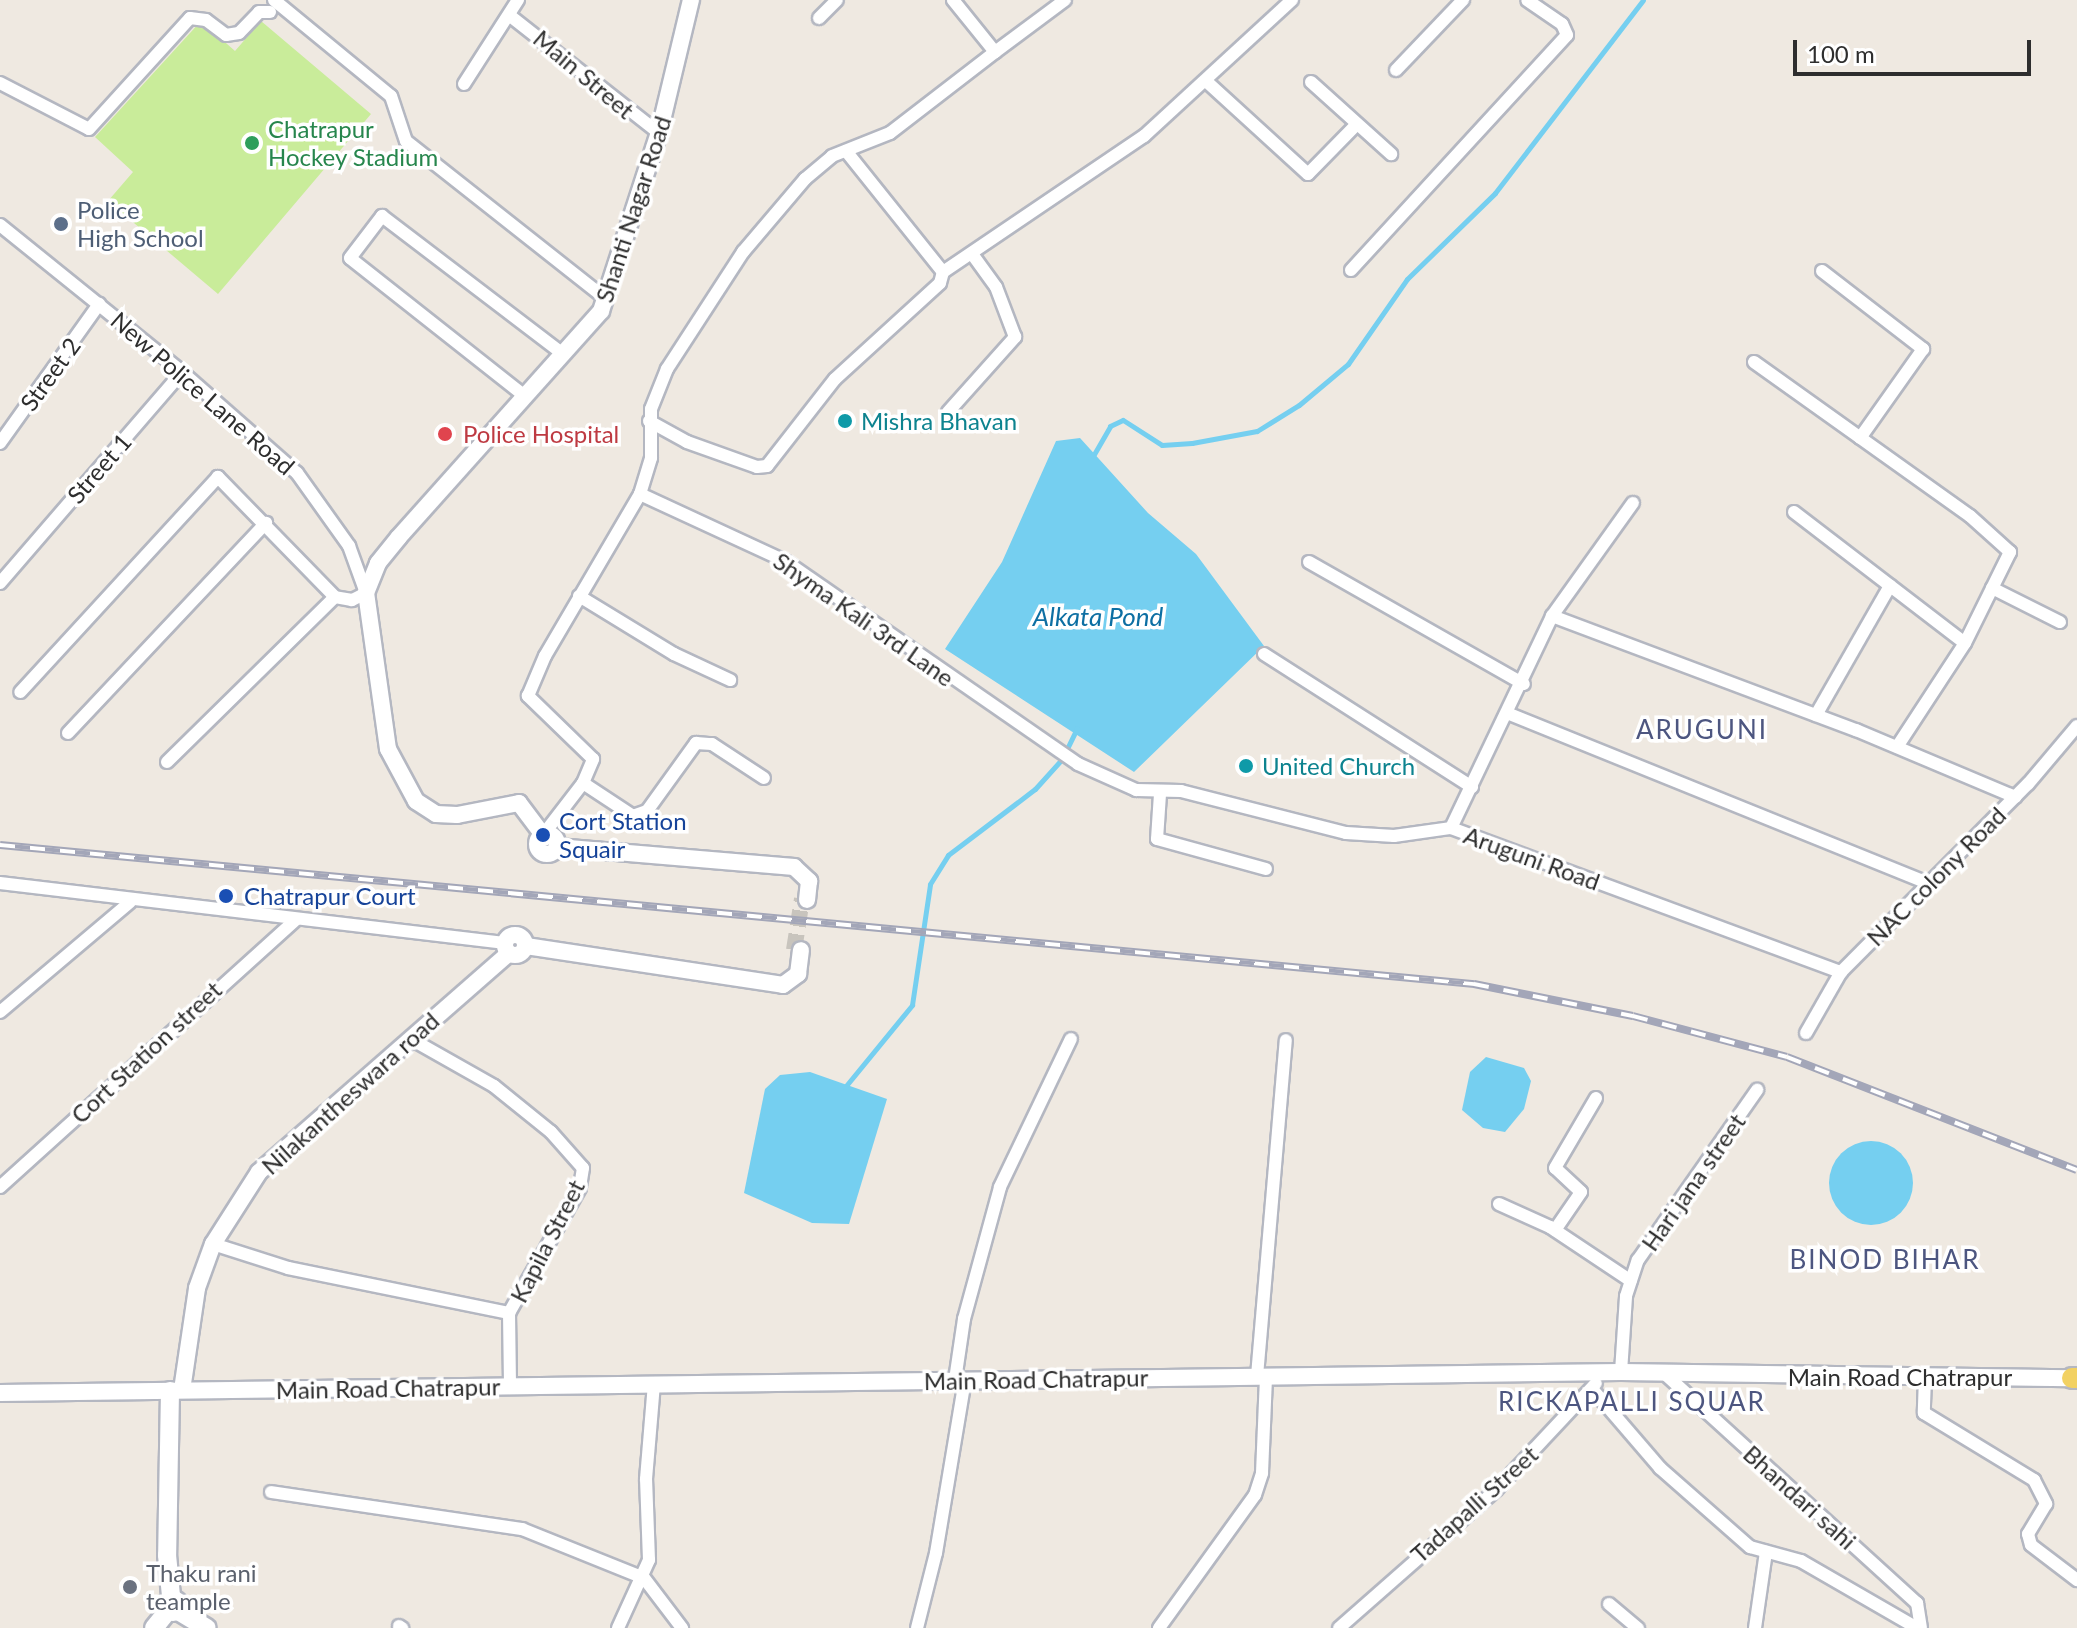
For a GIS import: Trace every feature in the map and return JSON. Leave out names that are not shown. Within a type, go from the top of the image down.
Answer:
[{"type":"main road","points":[[154,1628],[173,1607],[167,1555],[176,1390]]},
{"type":"main road","points":[[173,1607],[207,1628]]},
{"type":"street","points":[[464,84],[518,0]]},
{"type":"street","name":"Shanti Nagar Road","points":[[366,593],[378,563],[399,537],[526,397],[606,299],[659,133],[691,0]]},
{"type":"street","points":[[819,18],[837,0]]},
{"type":"street","points":[[953,0],[995,52]]},
{"type":"street","points":[[805,899],[809,881],[794,867],[538,850],[543,835],[583,783],[593,759],[587,750],[538,711],[528,696],[579,596],[640,494],[651,458],[649,421],[667,369],[743,252],[805,179],[846,151],[890,133],[1065,0]]},
{"type":"street","points":[[649,421],[732,459],[767,466],[835,379],[940,283],[943,272],[1144,136],[1292,0]]},
{"type":"street","points":[[1396,70],[1463,0]]},
{"type":"street","points":[[1351,270],[1567,35],[1562,24],[1527,0]]},
{"type":"street","points":[[0,83],[89,129],[190,18],[206,20],[226,35],[239,33],[259,12],[272,6],[391,96],[406,141],[606,299]]},
{"type":"street","name":"Main Street","points":[[509,15],[659,133]]},
{"type":"street","points":[[1206,81],[1308,174],[1357,124]]},
{"type":"street","points":[[1311,82],[1391,154]]},
{"type":"street","points":[[846,151],[943,272]]},
{"type":"street","points":[[526,397],[350,258],[382,216],[563,354]]},
{"type":"street","name":"New Police Lane Road","points":[[0,225],[182,372],[297,473],[349,546],[366,593]]},
{"type":"street","points":[[948,412],[1015,337],[996,287],[972,254]]},
{"type":"street","points":[[1822,271],[1923,349],[1860,438]]},
{"type":"street","name":"Street 2","points":[[0,443],[99,304]]},
{"type":"street","points":[[1754,362],[1970,516],[2010,552],[1965,643],[1897,747]]},
{"type":"street","name":"Street 1","points":[[0,583],[182,372]]},
{"type":"street","points":[[20,692],[218,477],[335,597],[352,600],[366,593],[388,749],[416,801],[436,814],[457,815],[519,803],[543,835]]},
{"type":"street","name":"Shyma Kali 3rd Lane","points":[[640,494],[785,561],[1078,764]]},
{"type":"street","points":[[1451,828],[1472,787],[1483,751],[1524,684],[1552,616],[1633,503]]},
{"type":"street","points":[[1794,512],[1965,643]]},
{"type":"street","points":[[68,733],[266,523]]},
{"type":"street","points":[[1309,562],[1524,684]]},
{"type":"street","points":[[1816,715],[1890,586]]},
{"type":"street","points":[[1992,588],[2060,622]]},
{"type":"street","points":[[579,596],[674,654],[730,680]]},
{"type":"street","points":[[167,762],[335,597]]},
{"type":"street","points":[[1552,616],[1816,715],[2015,797]]},
{"type":"street","points":[[1264,654],[1472,787]]},
{"type":"street","points":[[1507,713],[1928,883]]},
{"type":"street","name":"NAC colony Road","points":[[1806,1033],[1841,972],[2015,797],[2077,726]]},
{"type":"street","points":[[583,783],[633,816],[647,811],[696,743],[712,744],[764,778]]},
{"type":"street","name":"Aruguni Road","points":[[1078,764],[1136,790],[1160,794],[1181,791],[1346,833],[1394,836],[1451,828],[1841,972]]},
{"type":"street","points":[[1160,794],[1157,839],[1266,869]]},
{"type":"street","points":[[0,883],[507,948],[519,954],[525,943],[784,979],[793,970],[798,950]]},
{"type":"street","points":[[0,1012],[130,902]]},
{"type":"street","name":"Cort Station street","points":[[0,1187],[296,920]]},
{"type":"street","name":"Nilakantheswara road","points":[[176,1390],[197,1288],[213,1244],[259,1172],[411,1039],[507,948]]},
{"type":"street","name":"Kapila Street","points":[[411,1039],[494,1086],[551,1132],[583,1168],[580,1188],[509,1313],[510,1386]]},
{"type":"street","points":[[917,1628],[936,1553],[960,1380],[964,1319],[1000,1187],[1071,1039]]},
{"type":"street","points":[[1159,1628],[1255,1495],[1262,1473],[1261,1376],[1286,1040]]},
{"type":"street","name":"Hari jana street","points":[[1621,1372],[1631,1281],[1638,1260],[1757,1090]]},
{"type":"street","points":[[1555,1230],[1581,1192],[1555,1168],[1596,1098]]},
{"type":"street","points":[[1499,1204],[1555,1230],[1631,1281]]},
{"type":"street","points":[[213,1244],[288,1268],[509,1313]]},
{"type":"street","name":"Main Road Chatrapur","points":[[0,1393],[1599,1372],[2074,1378]]},
{"type":"street","name":"Tadapalli Street","points":[[1339,1628],[1496,1490],[1593,1390],[1599,1372]]},
{"type":"street","name":"Bhandari sahi","points":[[1665,1374],[1917,1603],[1919,1628]]},
{"type":"street","points":[[1925,1377],[1924,1413],[2034,1480],[2046,1504],[2028,1534],[2031,1545],[2077,1580]]},
{"type":"street","points":[[618,1628],[644,1578],[654,1384]]},
{"type":"street","points":[[1593,1390],[1660,1468],[1750,1547],[1801,1561],[1919,1628]]},
{"type":"street","points":[[271,1492],[522,1529],[644,1578],[682,1628]]},
{"type":"street","points":[[1755,1628],[1766,1552]]},
{"type":"street","points":[[1609,1604],[1638,1628]]},
{"type":"green space","name":"Chatrapur Hockey Stadium","points":[[201,21],[235,51],[261,21],[371,114],[218,294],[108,201],[133,172],[95,137]]},
{"type":"water","name":"Alkata Pond","points":[[1080,438],[1148,513],[1196,554],[1264,646],[1134,772],[945,649],[1002,562],[1056,441]]},
{"type":"water","points":[[1486,1057],[1524,1068],[1531,1081],[1524,1109],[1505,1132],[1483,1128],[1462,1110],[1470,1072]]},
{"type":"water","points":[[810,1072],[887,1099],[849,1224],[812,1223],[744,1193],[765,1089],[780,1075]]},
{"type":"water","points":[[1871,1141],[1887,1144],[1901,1153],[1910,1167],[1913,1183],[1910,1199],[1901,1213],[1887,1222],[1871,1225],[1855,1222],[1841,1213],[1832,1199],[1829,1183],[1832,1167],[1841,1153],[1855,1144]]},
{"type":"waterway","points":[[1093,456],[1110,426],[1123,420],[1162,445],[1192,443],[1257,431],[1299,405],[1348,364],[1407,279],[1495,193],[1643,0]]},
{"type":"waterway","points":[[845,1087],[912,1005],[930,884],[948,855],[1035,789],[1062,759],[1077,728]]},
{"type":"tunnel","points":[[794,950],[802,899]]},
{"type":"railway","points":[[0,845],[1474,984],[1633,1016],[1787,1057],[2077,1170]]},
{"type":"place","name":"Chatrapur Hockey Stadium","points":[[252,143]]},
{"type":"place","name":"Police High School","points":[[61,224]]},
{"type":"place","name":"Mishra Bhavan","points":[[845,421]]},
{"type":"place","name":"Police Hospital","points":[[445,434]]},
{"type":"place","name":"United Church","points":[[1246,766]]},
{"type":"place","name":"Cort Station Squair","points":[[543,835]]},
{"type":"place","name":"Chatrapur Court","points":[[226,896]]},
{"type":"place","name":"Thaku rani teample","points":[[130,1587]]},
{"type":"district","name":"ARUGUNI","points":[[1702,730]]},
{"type":"district","name":"BINOD BIHAR","points":[[1885,1260]]},
{"type":"district","name":"RICKAPALLI SQUAR","points":[[1632,1402]]}]
